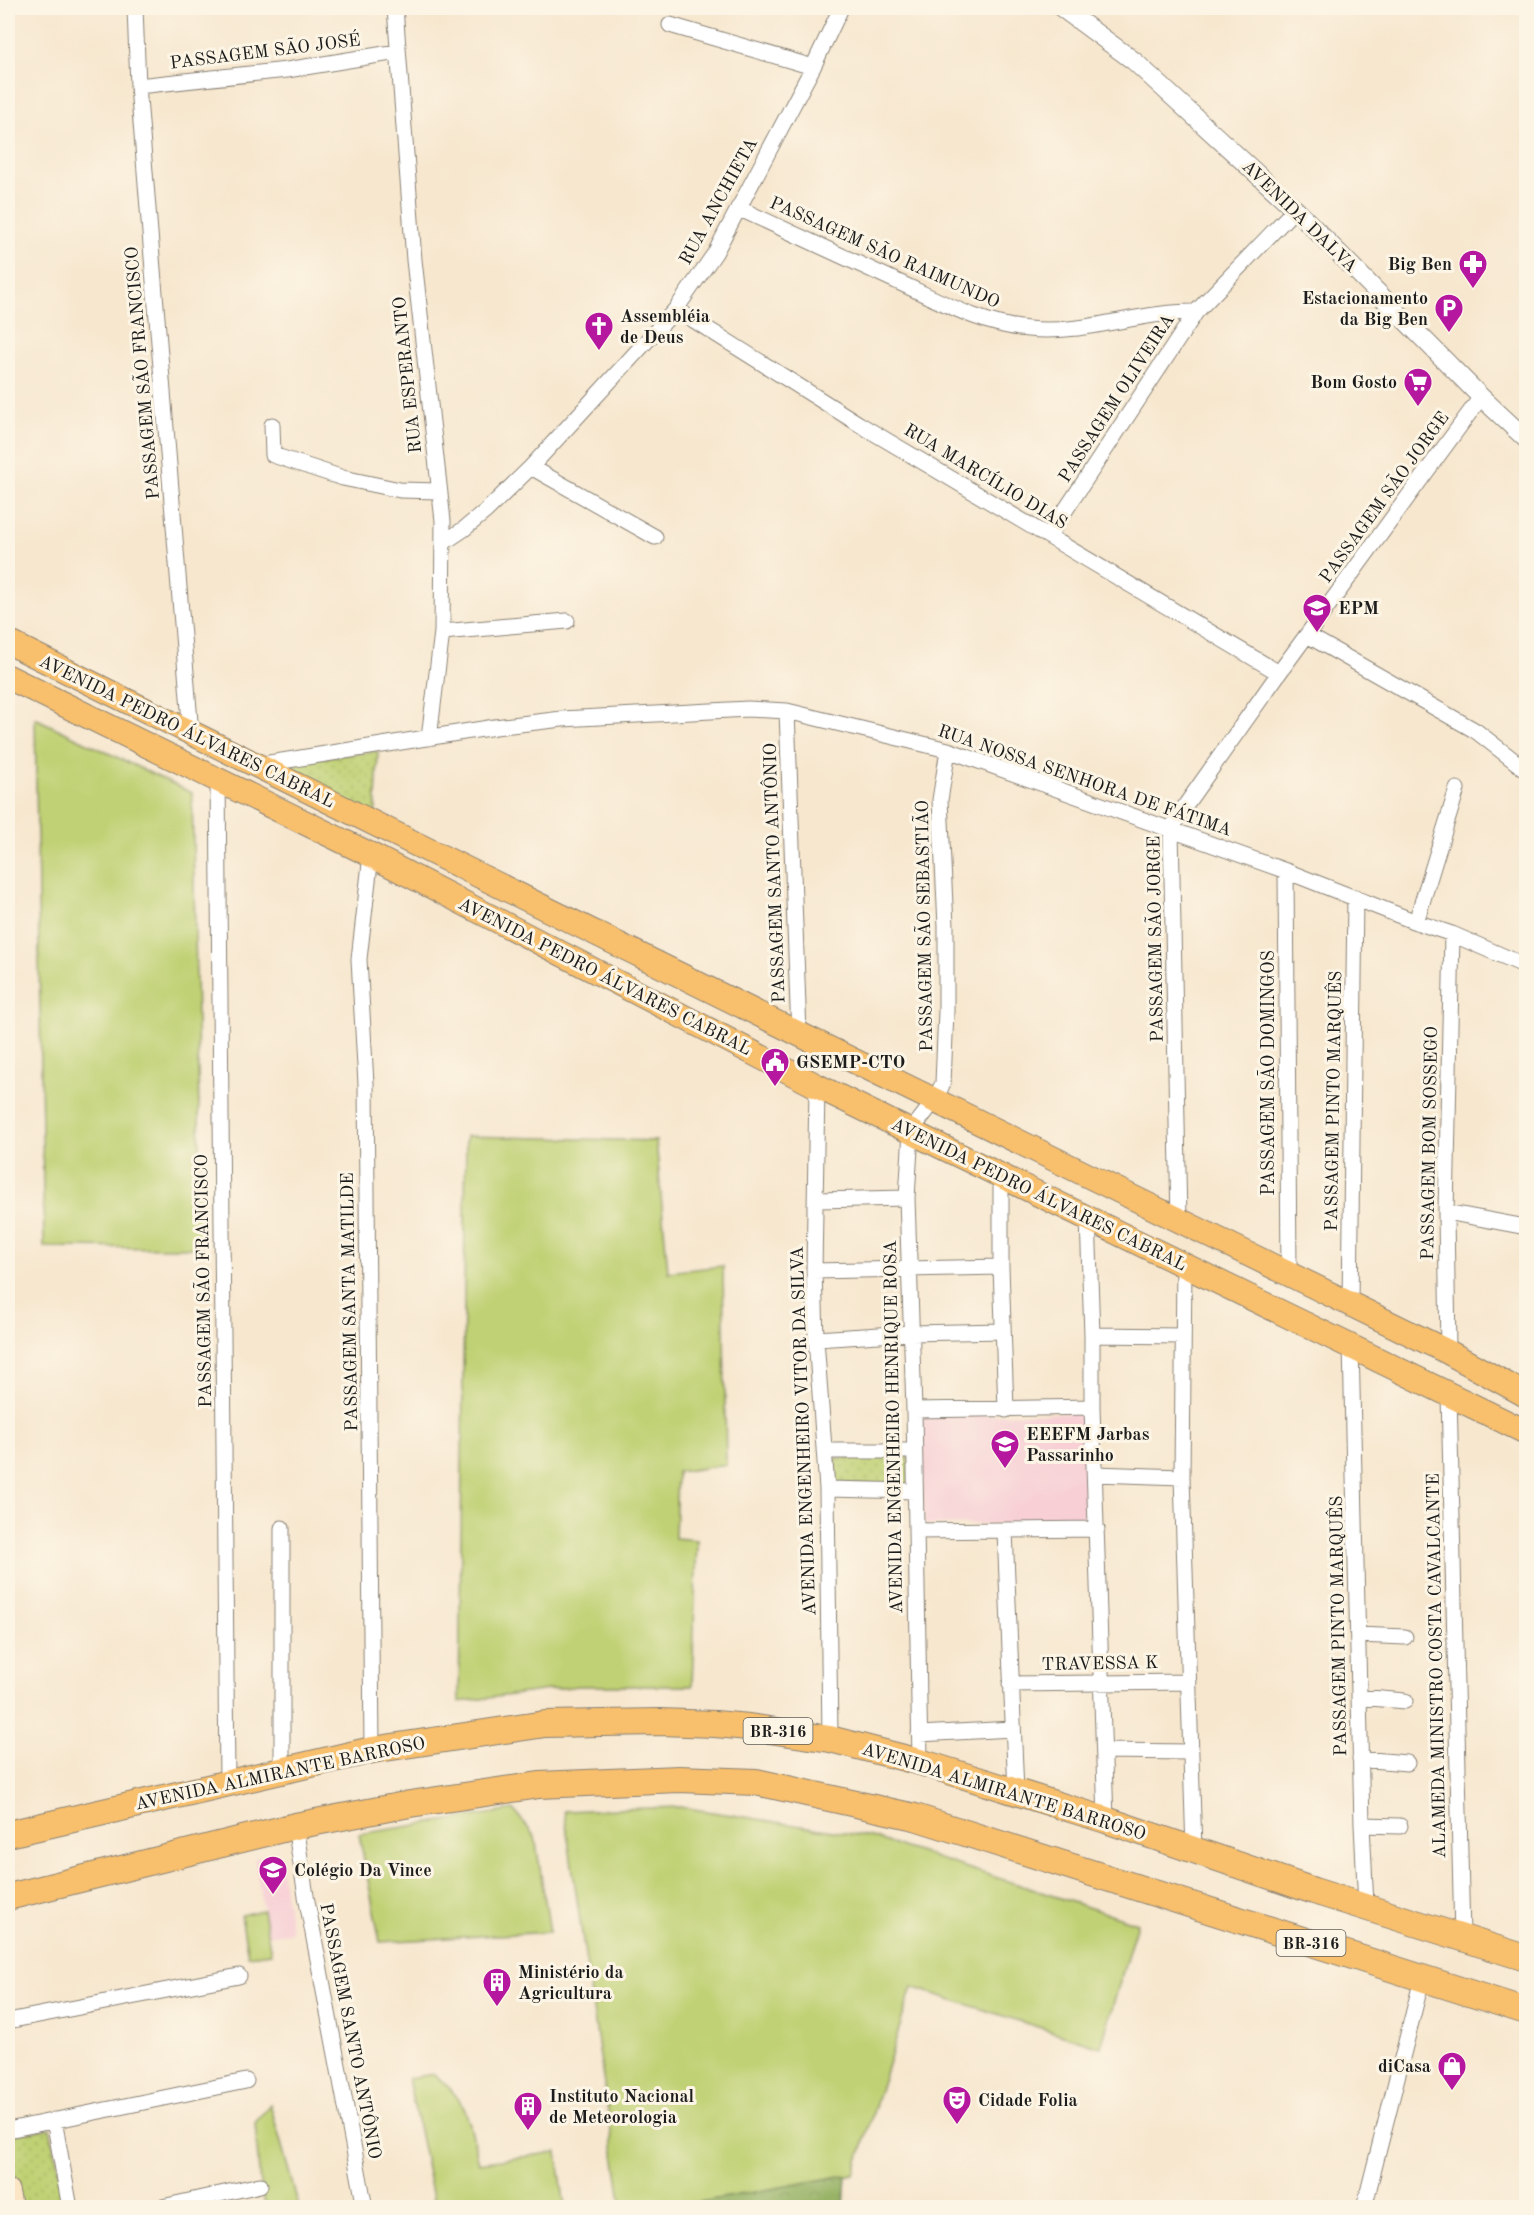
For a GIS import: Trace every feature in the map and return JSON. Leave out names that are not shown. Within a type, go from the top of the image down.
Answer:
[{"type":"highway","name":"AVENIDA ALMIRANTE BARROSO","points":[[8,1834],[372,1750],[556,1724],[660,1722],[715,1724],[830,1739],[920,1761],[1106,1820],[1314,1891],[1527,1958]]},
{"type":"highway","name":"BR-316","points":[[8,1897],[295,1826],[410,1804],[539,1785],[679,1779],[756,1782],[915,1817],[1527,2011]]},
{"type":"main road","name":"AVENIDA PEDRO ÁLVARES CABRAL","points":[[8,642],[1448,1352],[1527,1395]]},
{"type":"main road","name":"AVENIDA PEDRO ÁLVARES CABRAL","points":[[8,677],[371,855],[818,1086],[1527,1431]]},
{"type":"main road","points":[[8,2190],[12,2208]]},
{"type":"street","name":"PASSAGEM SÃO FRANCISCO","points":[[135,8],[138,86],[191,734]]},
{"type":"street","name":"RUA ESPERANTO","points":[[394,8],[414,260],[443,521],[442,632],[429,738]]},
{"type":"street","name":"RUA ANCHIETA","points":[[443,543],[479,517],[531,467],[676,309],[715,253],[813,67],[841,8]]},
{"type":"street","name":"AVENIDA DALVA","points":[[1062,8],[1134,61],[1295,208],[1481,397],[1527,439]]},
{"type":"street","points":[[669,25],[813,67]]},
{"type":"street","name":"PASSAGEM SÃO JOSÉ","points":[[138,86],[287,70],[397,52]]},
{"type":"street","name":"PASSAGEM SÃO RAIMUNDO","points":[[738,208],[957,309],[995,323],[1027,329],[1054,330],[1173,312],[1196,312]]},
{"type":"street","points":[[1196,312],[1295,208]]},
{"type":"street","name":"RUA MARCÍLIO DIAS","points":[[676,309],[859,423],[1279,673]]},
{"type":"street","name":"PASSAGEM OLIVEIRA","points":[[1049,535],[1196,312]]},
{"type":"street","name":"PASSAGEM SÃO JORGE","points":[[1179,1220],[1171,829],[1279,673],[1481,397]]},
{"type":"street","points":[[272,425],[273,455],[343,478],[400,490],[439,491]]},
{"type":"street","points":[[531,467],[655,537]]},
{"type":"street","points":[[442,632],[567,621]]},
{"type":"street","points":[[1307,635],[1476,730],[1527,770]]},
{"type":"street","name":"RUA NOSSA SENHORA DE FÁTIMA","points":[[258,765],[495,727],[562,719],[748,709],[787,711],[948,750],[1286,871],[1452,934],[1527,966]]},
{"type":"street","name":"PASSAGEM SANTO ANTÔNIO","points":[[787,711],[799,1034]]},
{"type":"street","name":"PASSAGEM SÃO SEBASTIÃO","points":[[935,1100],[943,1083],[945,1054],[946,926],[940,800],[948,750]]},
{"type":"street","name":"PASSAGEM SÃO FRANCISCO","points":[[218,778],[227,1783]]},
{"type":"street","points":[[1416,922],[1457,789]]},
{"type":"street","name":"PASSAGEM SANTA MATILDE","points":[[371,855],[359,959],[366,1084],[372,1750]]},
{"type":"street","name":"PASSAGEM SÃO DOMINGOS","points":[[1286,871],[1289,1274]]},
{"type":"street","name":"PASSAGEM PINTO MARQUÊS","points":[[1350,1305],[1355,897]]},
{"type":"street","name":"PASSAGEM BOM SOSSEGO","points":[[1448,1352],[1446,1212],[1452,934]]},
{"type":"street","name":"AVENIDA ENGENHEIRO VITOR DA SILVA","points":[[818,1086],[814,1270],[816,1339],[827,1489],[830,1739]]},
{"type":"street","points":[[911,1131],[935,1100]]},
{"type":"street","name":"AVENIDA ENGENHEIRO HENRIQUE ROSA","points":[[911,1131],[907,1198],[908,1269],[914,1410],[920,1761]]},
{"type":"street","points":[[1001,1174],[1001,1267],[1006,1410]]},
{"type":"street","points":[[817,1200],[907,1198]]},
{"type":"street","points":[[1446,1212],[1527,1227]]},
{"type":"street","points":[[1089,1218],[1092,1407],[1106,1820]]},
{"type":"street","points":[[1184,1264],[1182,1477],[1194,1850]]},
{"type":"street","points":[[814,1270],[1001,1267]]},
{"type":"street","points":[[816,1339],[911,1333],[1003,1331]]},
{"type":"street","points":[[1092,1335],[1183,1336]]},
{"type":"street","name":"PASSAGEM PINTO MARQUÊS","points":[[1351,1346],[1360,1758],[1366,1906]]},
{"type":"street","name":"ALAMEDA MINISTRO COSTA CAVALCANTE","points":[[1449,1394],[1462,1937]]},
{"type":"street","points":[[914,1410],[1092,1407]]},
{"type":"street","points":[[824,1451],[914,1451]]},
{"type":"street","points":[[1095,1474],[1182,1477]]},
{"type":"street","points":[[827,1489],[915,1491]]},
{"type":"street","points":[[282,1528],[282,1771]]},
{"type":"street","points":[[916,1531],[1097,1529]]},
{"type":"street","points":[[1005,1531],[1010,1684],[1017,1792]]},
{"type":"street","points":[[1358,1635],[1406,1637]]},
{"type":"street","name":"TRAVESSA K","points":[[1010,1684],[1189,1682]]},
{"type":"street","points":[[1359,1696],[1405,1701]]},
{"type":"street","points":[[919,1734],[1013,1729]]},
{"type":"street","points":[[1104,1751],[1190,1752]]},
{"type":"street","points":[[1360,1758],[1407,1763]]},
{"type":"street","points":[[1362,1825],[1400,1826]]},
{"type":"street","name":"PASSAGEM SANTO ANTÔNIO","points":[[295,1826],[365,2208]]},
{"type":"street","points":[[8,2020],[239,1976]]},
{"type":"street","points":[[1364,2208],[1422,1979]]},
{"type":"street","points":[[8,2130],[246,2081]]},
{"type":"street","points":[[54,2120],[70,2208]]},
{"type":"street","points":[[158,2208],[260,2185]]},
{"type":"shaded area","name":"EEEFM Jarbas Passarinho","points":[[1086,1413],[1090,1523],[924,1525],[920,1416]]},
{"type":"shaded area","name":"Colégio Da Vince","points":[[278,1852],[292,1932],[268,1936],[254,1858]]},
{"type":"green space","points":[[35,718],[192,793],[202,1248],[44,1247]]},
{"type":"green space","points":[[378,751],[375,825],[257,765]]},
{"type":"green space","points":[[466,1136],[656,1141],[668,1272],[723,1266],[726,1465],[677,1472],[675,1538],[697,1540],[692,1686],[578,1686],[459,1702]]},
{"type":"green space","points":[[908,1457],[910,1485],[837,1484],[835,1458]]},
{"type":"green space","points":[[680,1807],[871,1837],[1137,1923],[1101,2047],[912,1987],[854,2174],[673,2207],[622,2207],[564,1811]]},
{"type":"green space","points":[[514,1810],[535,1837],[550,1932],[380,1942],[359,1834]]},
{"type":"green space","points":[[263,1910],[271,1953],[248,1956],[241,1915]]},
{"type":"green space","points":[[434,2074],[462,2104],[470,2123],[479,2163],[557,2152],[565,2207],[435,2207],[408,2078]]},
{"type":"green space","points":[[270,2104],[299,2207],[266,2207],[260,2185],[255,2123]]},
{"type":"green space","points":[[50,2128],[67,2207],[21,2207],[8,2151],[8,2136]]},
{"type":"green space","points":[[846,2175],[844,2207],[673,2207]]},
{"type":"place","name":"Big Ben","points":[[1473,290]]},
{"type":"place","name":"Estacionamento da Big Ben","points":[[1449,334]]},
{"type":"place","name":"Assembléia de Deus","points":[[599,352]]},
{"type":"place","name":"Bom Gosto","points":[[1418,408]]},
{"type":"place","name":"EPM","points":[[1317,634]]},
{"type":"place","name":"GSEMP-CTO","points":[[775,1088]]},
{"type":"place","name":"EEEFM Jarbas Passarinho","points":[[1005,1470]]},
{"type":"place","name":"Colégio Da Vince","points":[[273,1896]]},
{"type":"place","name":"Ministério da Agricultura","points":[[497,2008]]},
{"type":"place","name":"diCasa","points":[[1452,2092]]},
{"type":"place","name":"Cidade Folia","points":[[957,2126]]},
{"type":"place","name":"Instituto Nacional de Meteorologia","points":[[528,2132]]}]
